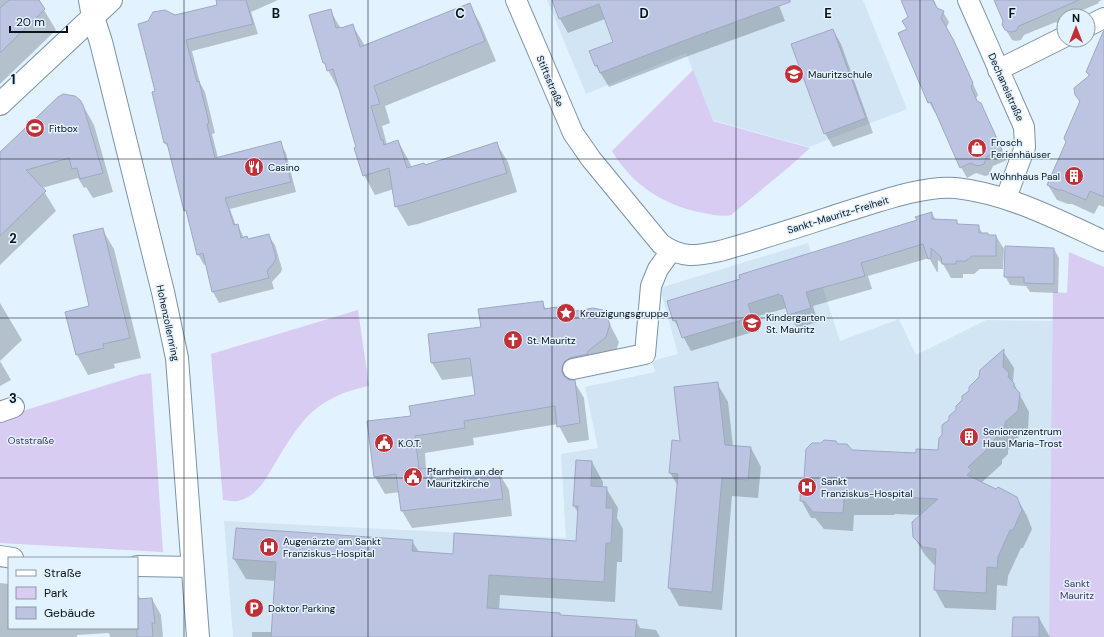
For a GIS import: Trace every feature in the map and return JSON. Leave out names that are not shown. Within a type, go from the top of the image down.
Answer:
[{"type":"main road","points":[[0,104],[92,8],[111,0]]},
{"type":"main road","name":"Hohenzollernring","points":[[92,8],[163,292],[177,358],[198,637]]},
{"type":"street","name":"Stiftsstraße","points":[[516,0],[573,133],[591,159],[661,244],[672,252]]},
{"type":"street","name":"Dechaneistraße","points":[[968,0],[1024,127],[1025,147],[1006,198]]},
{"type":"street","points":[[998,70],[1056,41]]},
{"type":"street","name":"Sankt-Mauritz-Freiheit","points":[[672,252],[698,256],[720,252],[870,204],[936,188],[955,188],[1006,198],[1035,209],[1104,241]]},
{"type":"street","points":[[573,369],[645,354],[651,286],[658,269],[672,252]]},
{"type":"street","points":[[138,566],[193,567]]},
{"type":"shaded area","name":"Mauritzschule","points":[[547,0],[863,0],[907,109],[809,147],[712,120],[686,53],[586,94]]},
{"type":"shaded area","name":"Sankt Franziskus-Hospital","points":[[808,243],[840,341],[899,319],[916,355],[986,320],[1054,321],[1049,637],[233,637],[224,521],[566,538],[561,454],[598,448],[585,387],[655,372],[652,361],[678,354],[661,292],[663,287]]},
{"type":"green space","points":[[693,70],[713,121],[810,148],[731,215],[718,216],[693,211],[661,198],[633,178],[621,165],[612,151]]},
{"type":"green space","name":"Sankt Mauritz","points":[[1069,252],[1104,267],[1104,637],[1049,637],[1053,292],[1067,293]]},
{"type":"green space","points":[[358,310],[369,386],[341,394],[315,409],[294,433],[262,485],[252,495],[238,501],[223,500],[211,354]]},
{"type":"green space","name":"Oststraße","points":[[151,373],[163,552],[0,543],[0,418],[139,375]]},
{"type":"building","points":[[9,0],[39,0],[45,9],[0,53],[0,8]]},
{"type":"building","points":[[216,0],[246,0],[253,24],[186,40],[197,82],[199,81],[209,123],[207,124],[215,158],[281,141],[291,182],[225,198],[234,225],[238,224],[241,238],[247,236],[248,239],[269,234],[276,257],[275,261],[267,271],[269,278],[212,292],[203,253],[197,255],[167,143],[164,143],[152,92],[155,91],[138,24],[148,21],[153,12],[165,10],[175,15],[217,5]]},
{"type":"building","points":[[552,0],[790,0],[790,2],[600,73],[597,65],[595,66],[589,51],[613,42],[599,4],[559,19]]},
{"type":"building","points":[[901,0],[933,0],[937,8],[944,11],[941,18],[953,39],[973,83],[971,87],[977,101],[981,103],[1002,150],[987,156],[984,164],[978,166],[970,163],[960,168],[931,102],[928,103],[898,33],[907,29],[902,21],[908,17]]},
{"type":"building","points":[[994,0],[1079,0],[1061,8],[1056,8],[1056,10],[1019,26],[1016,31],[1010,32],[1005,30],[1002,25],[1003,21]]},
{"type":"building","points":[[470,3],[485,41],[374,86],[380,104],[371,106],[381,140],[383,140],[384,145],[398,140],[407,168],[424,163],[425,165],[497,142],[507,173],[395,207],[389,168],[363,176],[333,69],[327,71],[325,63],[323,63],[309,15],[331,9],[336,28],[353,24],[360,47]]},
{"type":"building","points":[[833,29],[866,118],[824,134],[791,44]]},
{"type":"building","points":[[1104,31],[1104,197],[1090,191],[1086,200],[1047,185],[1066,142],[1064,138],[1080,101],[1075,95],[1074,88],[1090,75],[1086,72]]},
{"type":"building","points":[[63,94],[75,96],[83,105],[103,173],[80,179],[77,168],[72,169],[69,158],[26,170],[46,191],[0,236],[0,152]]},
{"type":"building","points":[[932,212],[932,219],[957,220],[957,224],[979,225],[979,233],[996,235],[996,256],[972,256],[966,261],[956,261],[956,264],[942,264],[941,257],[931,248],[931,258],[928,259],[923,244],[861,263],[865,276],[806,292],[811,308],[788,315],[782,295],[780,296],[779,294],[748,304],[752,317],[682,338],[676,320],[673,321],[667,301],[740,279],[739,275],[917,220],[915,217]]},
{"type":"building","points":[[103,228],[130,338],[103,344],[104,348],[76,355],[65,312],[89,306],[73,235]]},
{"type":"building","points":[[1005,246],[1054,248],[1054,284],[1024,283],[1024,277],[1004,277]]},
{"type":"building","points":[[543,301],[544,309],[557,307],[558,314],[593,308],[603,310],[610,324],[606,337],[587,352],[588,354],[570,358],[565,361],[562,366],[564,376],[569,380],[575,380],[580,423],[557,427],[555,406],[464,421],[465,428],[415,436],[419,469],[430,468],[432,480],[499,472],[503,499],[401,511],[396,474],[374,477],[367,421],[411,416],[409,406],[475,395],[470,358],[431,363],[428,334],[481,327],[478,309]]},
{"type":"building","name":"Seniorenzentrum Haus Maria-Trost","points":[[1004,349],[1003,367],[1009,373],[1008,377],[1014,383],[1014,387],[1020,393],[1018,411],[1005,422],[1005,426],[992,442],[992,445],[968,467],[972,470],[967,475],[996,489],[998,487],[1017,497],[1022,510],[1013,530],[1010,530],[998,557],[997,568],[987,567],[986,593],[934,590],[936,549],[923,547],[913,537],[912,522],[938,499],[885,496],[844,497],[843,513],[813,512],[804,501],[800,501],[801,481],[804,478],[806,449],[812,443],[821,443],[824,440],[836,441],[838,444],[847,444],[852,450],[916,453],[916,449],[938,450],[939,438],[942,435],[942,425],[949,420],[949,416],[956,410],[956,406],[962,400],[962,396],[969,391],[969,387],[979,377],[980,370]]},
{"type":"building","points":[[718,382],[725,445],[751,447],[748,480],[722,478],[712,592],[668,588],[678,474],[669,473],[672,440],[680,441],[674,387]]},
{"type":"building","points":[[576,460],[592,461],[591,486],[607,487],[606,508],[613,508],[611,543],[606,543],[604,582],[489,575],[487,608],[637,620],[635,637],[271,637],[276,562],[233,559],[236,528],[413,540],[412,551],[453,554],[454,533],[576,541],[578,506],[573,506]]},
{"type":"building","points":[[152,598],[155,623],[152,623],[153,637],[137,637],[138,599]]},
{"type":"building","points":[[1013,617],[1039,617],[1039,637],[1012,637]]},
{"type":"place","name":"Mauritzschule","points":[[794,74]]},
{"type":"place","name":"Fitbox","points":[[35,128]]},
{"type":"place","name":"Frosch Ferienhäuser","points":[[977,148]]},
{"type":"place","name":"Casino","points":[[254,167]]},
{"type":"place","name":"Wohnhaus Paal","points":[[1074,176]]},
{"type":"place","name":"Kreuzigungsgruppe","points":[[566,313]]},
{"type":"place","name":"Kindergarten St. Mauritz","points":[[752,323]]},
{"type":"place","name":"St. Mauritz","points":[[513,340]]},
{"type":"place","name":"Seniorenzentrum Haus Maria-Trost","points":[[969,437]]},
{"type":"place","name":"K.O.T.","points":[[384,443]]},
{"type":"place","name":"Pfarrheim an der Mauritzkirche","points":[[413,477]]},
{"type":"place","name":"Sankt Franziskus-Hospital","points":[[807,487]]},
{"type":"place","name":"Augenärzte am Sankt Franziskus-Hospital","points":[[269,547]]},
{"type":"place","name":"Doktor Parking","points":[[254,608]]}]
